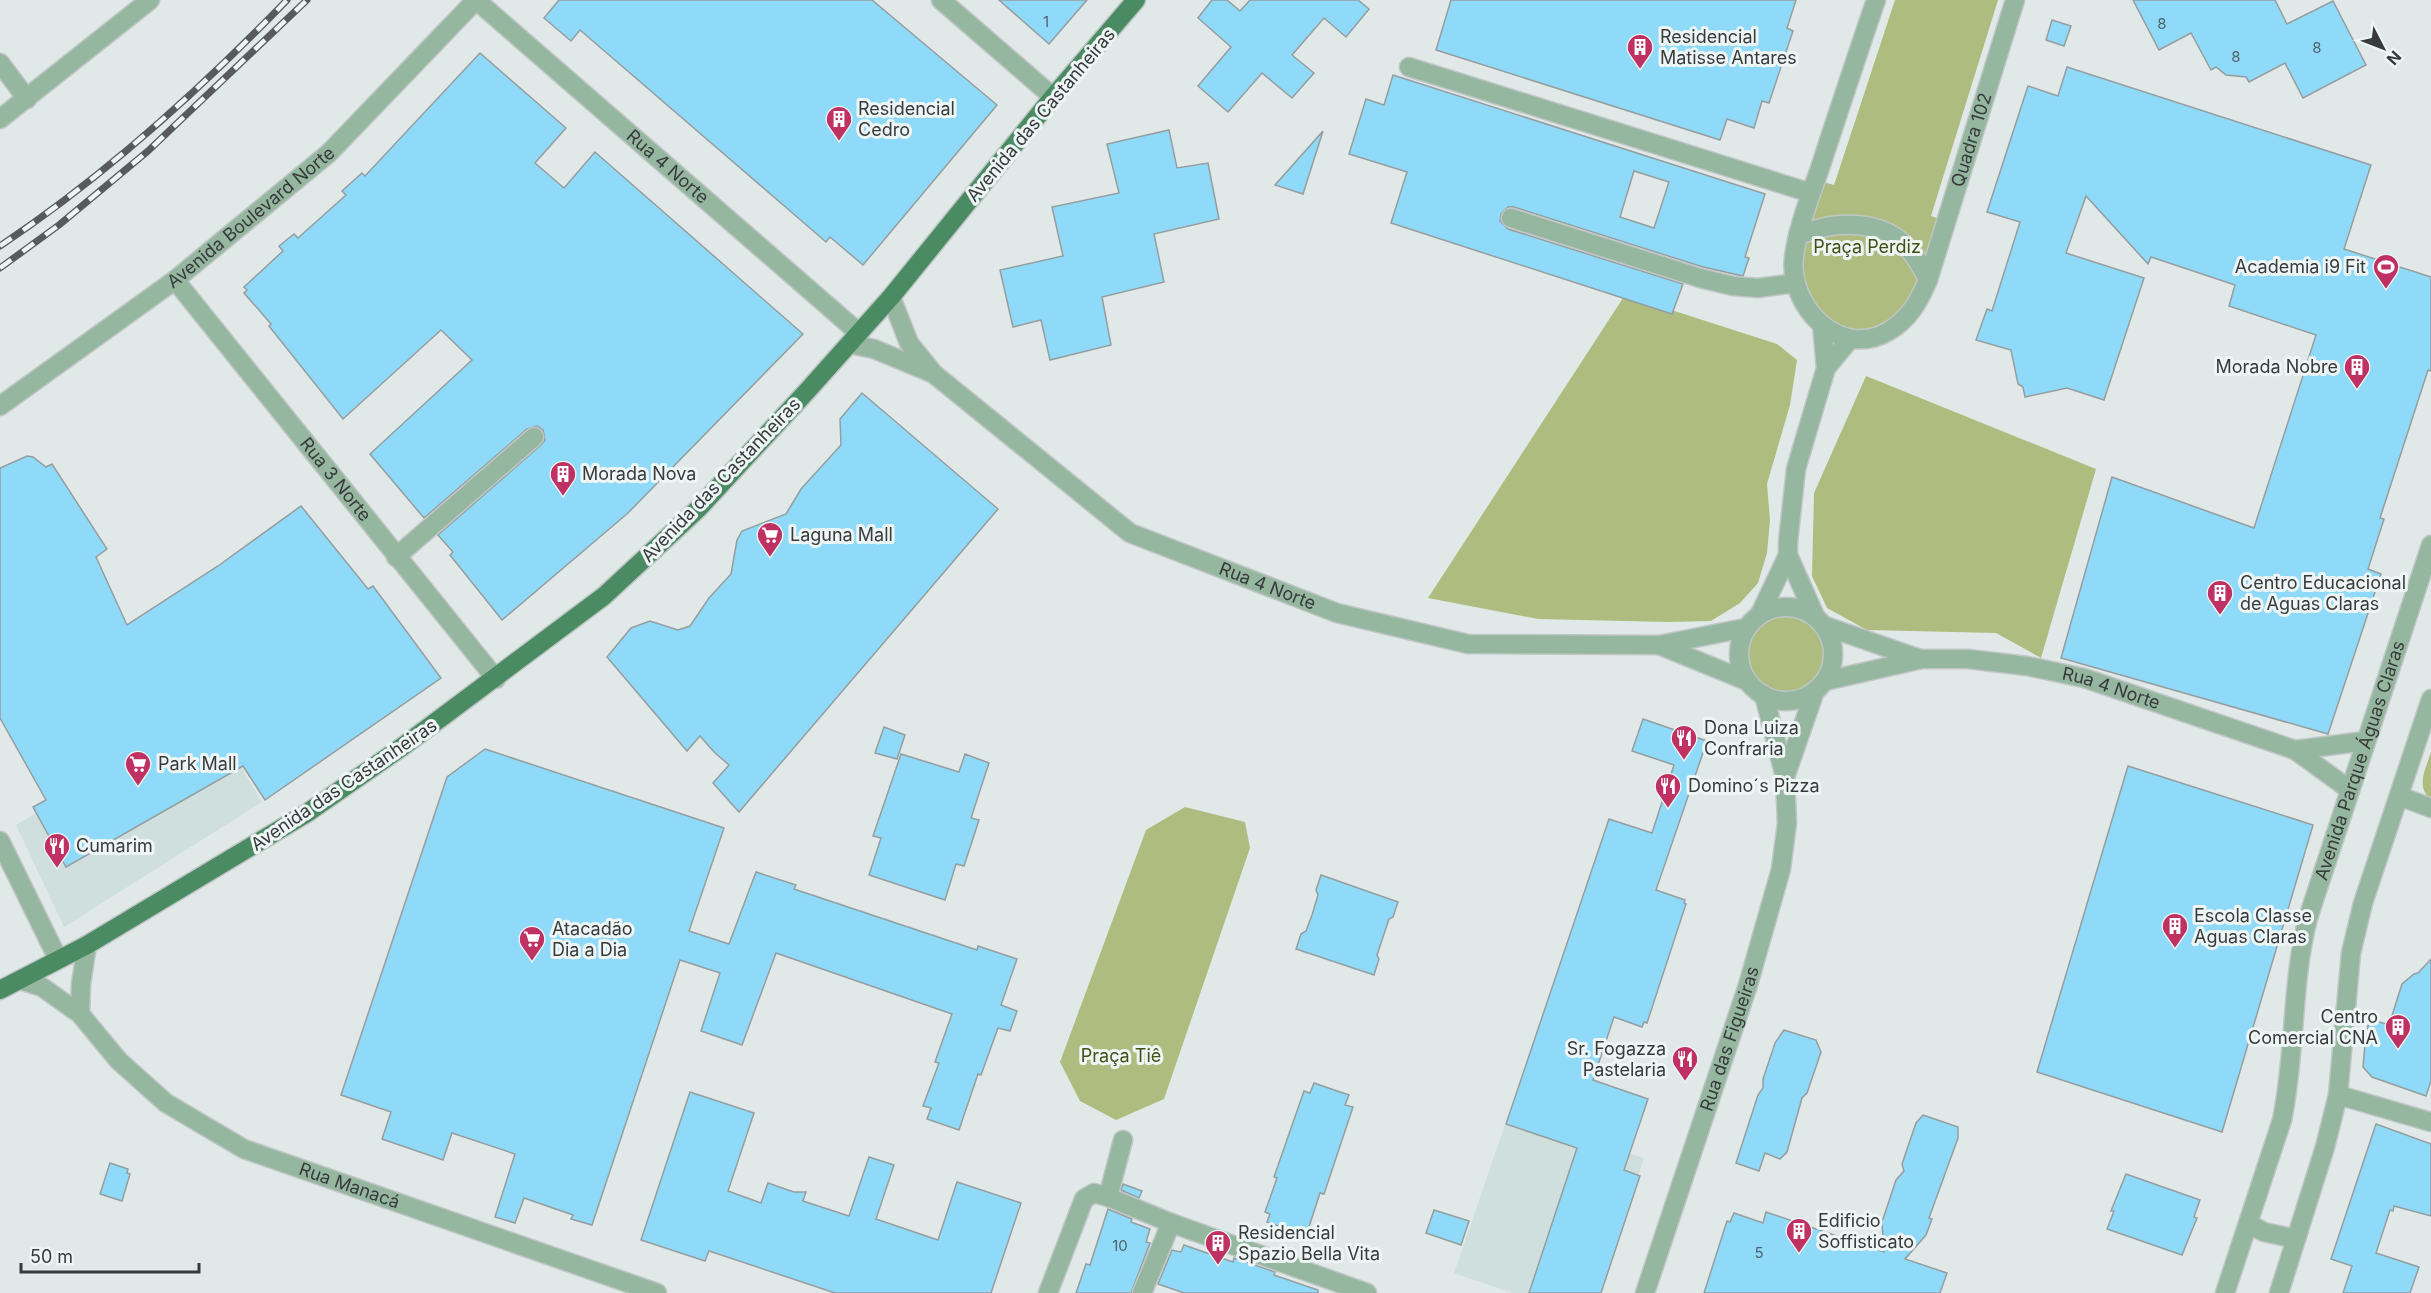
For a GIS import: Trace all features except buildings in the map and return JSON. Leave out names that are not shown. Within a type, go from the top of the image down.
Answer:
[{"type":"main road","name":"Avenida das Castanheiras","points":[[0,990],[87,945],[307,813],[496,679],[604,596],[698,509],[891,297],[1136,0]]},
{"type":"street","points":[[0,120],[150,0]]},
{"type":"street","name":"Avenida Boulevard Norte","points":[[0,406],[16,397],[175,280],[329,153],[476,0]]},
{"type":"street","name":"Rua 4 Norte","points":[[476,0],[854,338],[874,349],[934,374]]},
{"type":"street","points":[[941,0],[1053,98]]},
{"type":"street","points":[[1826,368],[1850,339],[1822,326],[1806,309],[1795,283],[1794,259],[1798,235],[1811,193],[1876,0]]},
{"type":"street","name":"Quadra 102","points":[[1850,339],[1869,338],[1886,333],[1916,306],[1928,280],[2015,0]]},
{"type":"street","points":[[0,63],[27,99]]},
{"type":"street","points":[[1409,67],[1811,193]]},
{"type":"street","points":[[1510,218],[1700,278],[1733,286],[1758,288],[1795,283]]},
{"type":"street","points":[[1798,235],[1839,225],[1872,226],[1899,238],[1918,257],[1928,280]]},
{"type":"street","name":"Rua 3 Norte","points":[[175,280],[496,679]]},
{"type":"street","name":"Rua 4 Norte","points":[[891,297],[909,343],[934,374],[1130,533],[1337,613],[1468,644],[1659,645],[1745,628]]},
{"type":"street","points":[[1760,614],[1788,555],[1796,469],[1826,368],[1822,326]]},
{"type":"street","points":[[396,557],[534,437]]},
{"type":"street","name":"Avenida Parque Águas Claras","points":[[2225,1293],[2249,1224],[2285,1105],[2302,938],[2431,545]]},
{"type":"street","points":[[1788,555],[1831,639],[1833,653],[1831,667],[1820,686],[1802,698],[1788,701],[1772,699],[1747,681],[1741,668],[1739,652],[1745,628],[1760,614],[1773,608],[1788,606],[1802,609],[1820,621]]},
{"type":"street","name":"Rua 4 Norte","points":[[1820,621],[1922,659]]},
{"type":"street","name":"Rua 4 Norte","points":[[1659,645],[1747,681]]},
{"type":"street","name":"Rua 4 Norte","points":[[1820,686],[1922,659],[1968,659],[2027,666],[2084,678],[2295,750],[2350,790]]},
{"type":"street","name":"Rua das Figueiras","points":[[1785,777],[1820,686]]},
{"type":"street","name":"Rua das Figueiras","points":[[1645,1293],[1748,985],[1767,922],[1782,857],[1786,823],[1785,777],[1764,695]]},
{"type":"street","points":[[2279,1293],[2325,1147],[2338,1095],[2351,953],[2363,903],[2431,699]]},
{"type":"street","name":"Rua 4 Norte","points":[[2295,750],[2366,741]]},
{"type":"street","points":[[2399,796],[2431,808]]},
{"type":"street","points":[[0,841],[58,959]]},
{"type":"street","points":[[80,1014],[81,984],[87,945]]},
{"type":"street","name":"Rua Manacá","points":[[20,980],[42,987],[80,1014],[118,1061],[166,1103],[244,1149],[657,1293]]},
{"type":"street","points":[[2338,1095],[2431,1122]]},
{"type":"street","points":[[1108,1197],[1123,1140]]},
{"type":"street","points":[[1048,1293],[1084,1198],[1094,1193],[1367,1293]]},
{"type":"street","points":[[1142,1293],[1171,1223]]},
{"type":"street","points":[[2249,1224],[2264,1232],[2296,1239]]},
{"type":"shaded area","points":[[207,710],[262,802],[64,927],[16,825]]},
{"type":"shaded area","points":[[1508,1116],[1644,1158],[1599,1293],[1512,1293],[1454,1273]]},
{"type":"green space","name":"Praça Perdiz","points":[[1895,0],[1998,0],[1931,216],[1946,221],[1916,306],[1869,338],[1822,325],[1794,259],[1816,180],[1834,185]]},
{"type":"green space","points":[[1625,295],[1777,344],[1797,360],[1790,405],[1767,484],[1770,520],[1767,553],[1758,583],[1740,603],[1711,621],[1538,619],[1428,598]]},
{"type":"green space","points":[[1866,376],[2096,469],[2041,658],[1996,633],[1867,630],[1827,608],[1812,576],[1814,493]]},
{"type":"green space","points":[[1786,607],[1804,611],[1819,621],[1829,636],[1833,654],[1829,672],[1819,687],[1804,697],[1786,701],[1768,697],[1753,687],[1743,672],[1739,654],[1743,636],[1753,621],[1768,611]]},
{"type":"green space","points":[[2431,752],[2431,799],[2424,789],[2423,777]]},
{"type":"green space","name":"Praça Tiê","points":[[1185,807],[1245,822],[1250,848],[1164,1099],[1116,1120],[1080,1101],[1060,1062],[1146,830]]},
{"type":"railway","points":[[0,246],[76,191],[150,130],[221,66],[287,0]]},
{"type":"railway","points":[[0,268],[59,225],[148,151],[307,0]]},
{"type":"place","name":"Residencial Matisse Antares","points":[[1640,70]]},
{"type":"place","name":"Residencial Cedro","points":[[839,142]]},
{"type":"place","name":"Academia i9 Fit","points":[[2386,290]]},
{"type":"place","name":"Morada Nobre","points":[[2357,390]]},
{"type":"place","name":"Morada Nova","points":[[563,497]]},
{"type":"place","name":"Laguna Mall","points":[[770,558]]},
{"type":"place","name":"Centro Educacional de Aguas Claras","points":[[2220,616]]},
{"type":"place","name":"Dona Luiza Confraria","points":[[1684,761]]},
{"type":"place","name":"Park Mall","points":[[138,787]]},
{"type":"place","name":"Domino´s Pizza","points":[[1668,809]]},
{"type":"place","name":"Cumarim","points":[[57,869]]},
{"type":"place","name":"Escola Classe Aguas Claras","points":[[2175,949]]},
{"type":"place","name":"Atacadão Dia a Dia","points":[[532,962]]},
{"type":"place","name":"Centro Comercial CNA","points":[[2398,1050]]},
{"type":"place","name":"Sr. Fogazza Pastelaria","points":[[1685,1082]]},
{"type":"place","name":"Edificio Soffisticato","points":[[1799,1254]]},
{"type":"place","name":"Residencial Spazio Bella Vita","points":[[1218,1266]]}]
